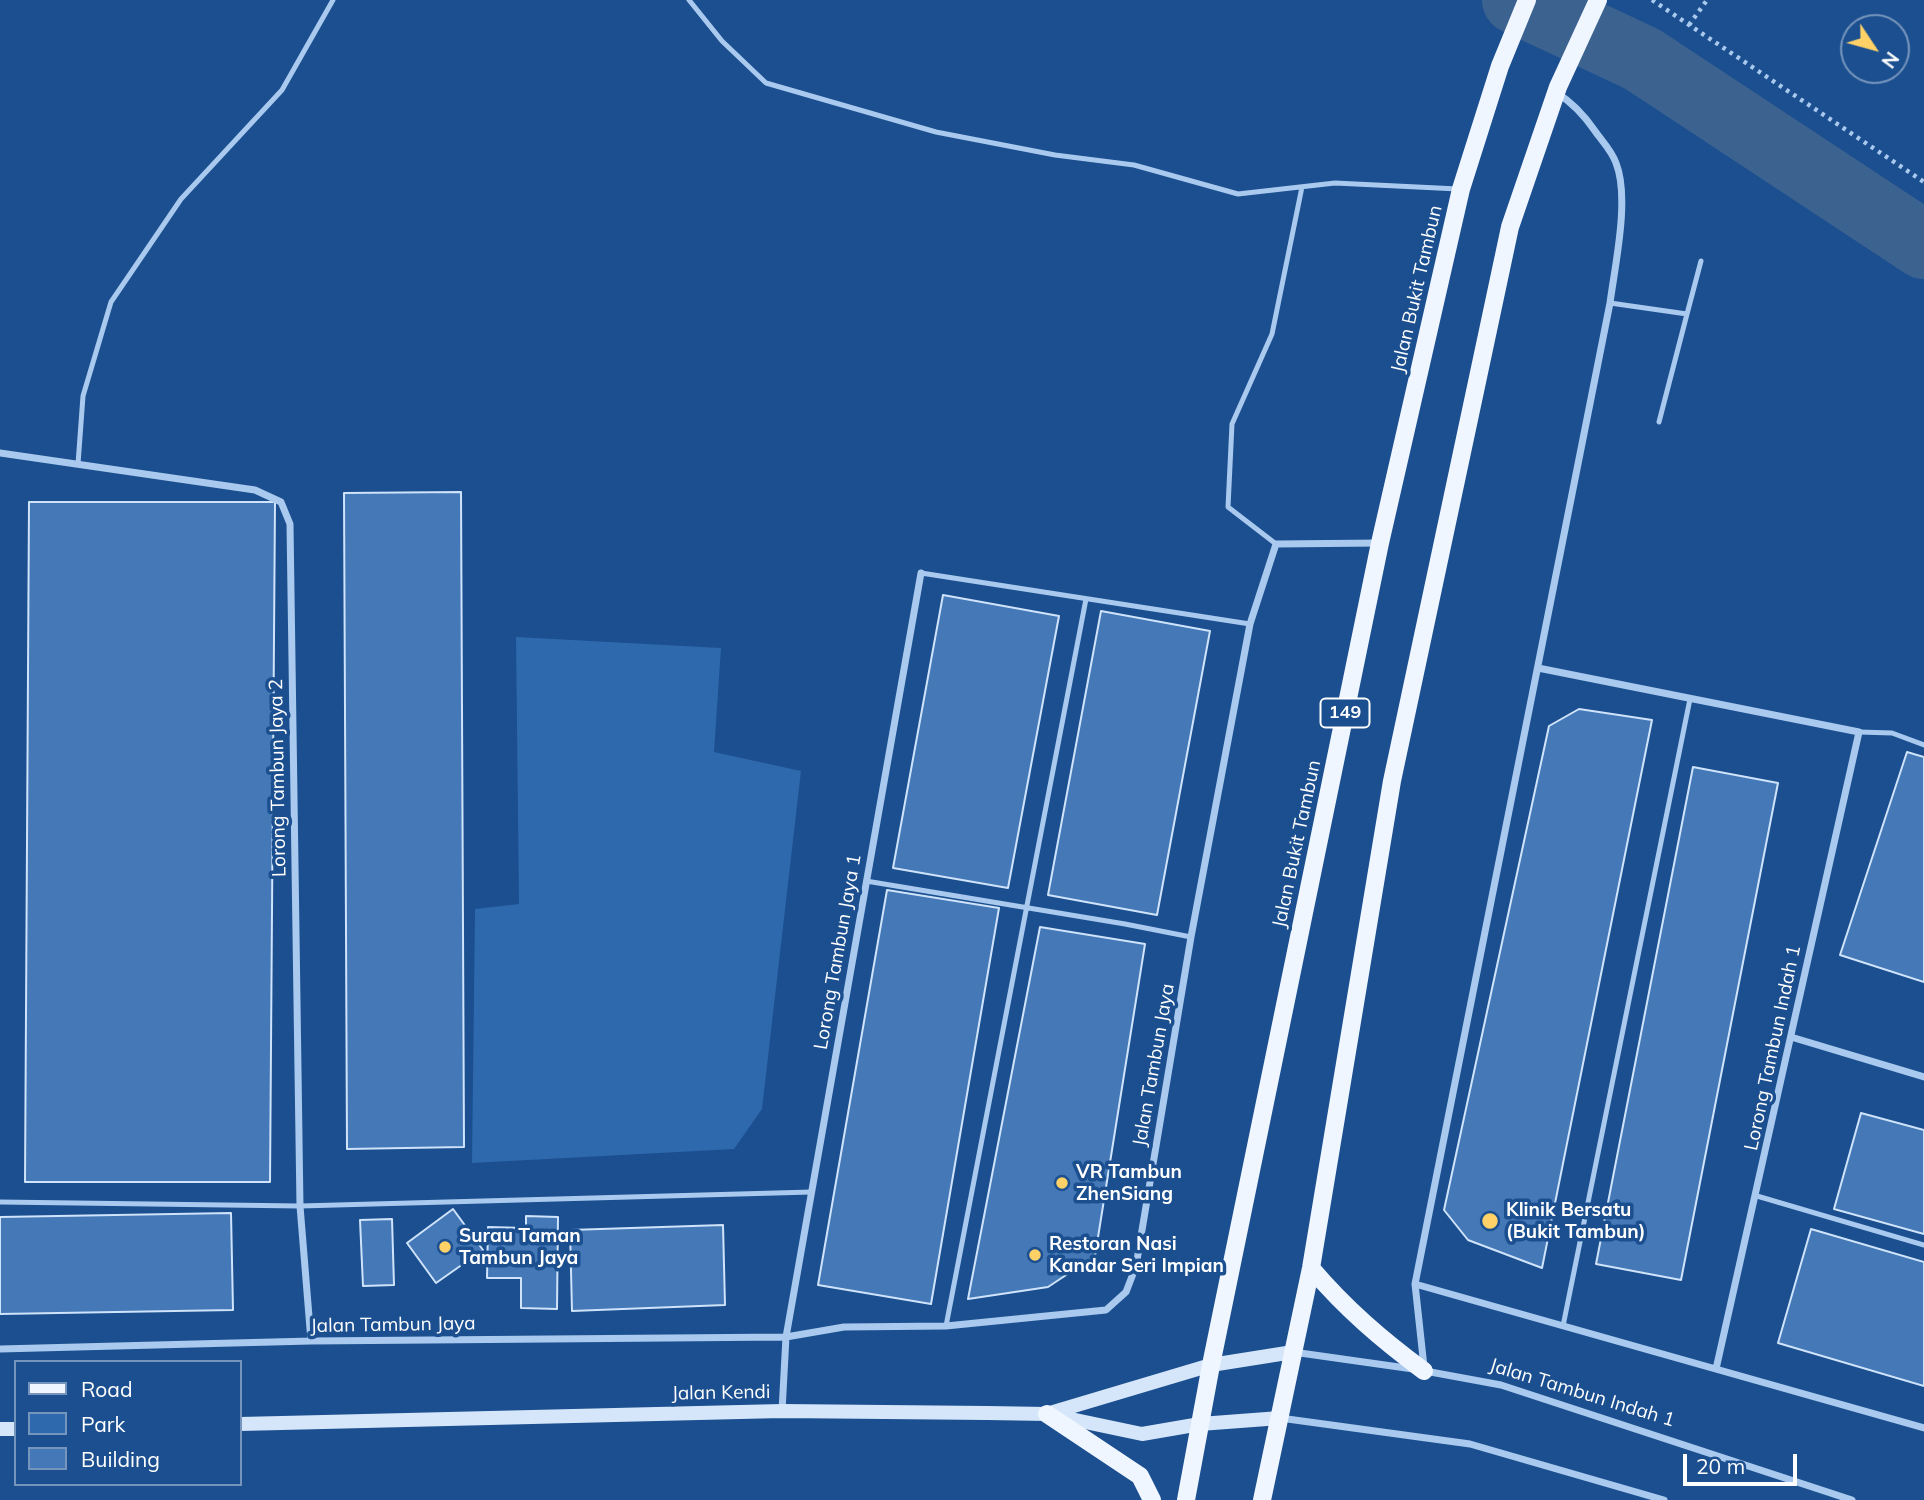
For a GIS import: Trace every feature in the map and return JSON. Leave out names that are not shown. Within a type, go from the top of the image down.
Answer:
[{"type":"main road","name":"Jalan Bukit Tambun","points":[[1186,1500],[1211,1365],[1380,543],[1461,189],[1500,66],[1527,0]]},
{"type":"main road","points":[[1262,1500],[1311,1268],[1395,767],[1510,227],[1558,90],[1597,1]]},
{"type":"main road","points":[[1311,1268],[1337,1299],[1374,1334],[1424,1371]]},
{"type":"main road","points":[[1047,1413],[1140,1476],[1152,1500]]},
{"type":"street","points":[[1424,1371],[1415,1284],[1611,303],[1621,214],[1621,184],[1610,152],[1582,113],[1558,90]]},
{"type":"street","name":"Lorong Tambun Jaya 2","points":[[0,453],[255,490],[281,502],[290,524],[300,1206],[311,1341]]},
{"type":"street","points":[[1276,544],[1380,543]]},
{"type":"street","name":"Jalan Tambun Jaya","points":[[0,1349],[311,1341],[786,1337],[844,1327],[946,1326],[1106,1310],[1126,1292],[1136,1266],[1191,937],[1250,624],[1276,544]]},
{"type":"street","name":"Lorong Tambun Jaya 1","points":[[786,1337],[920,573]]},
{"type":"street","points":[[1538,668],[1859,732]]},
{"type":"street","name":"Lorong Tambun Indah 1","points":[[1716,1370],[1859,732]]},
{"type":"street","points":[[1791,1037],[1924,1077]]},
{"type":"street","points":[[1415,1284],[1924,1428]]},
{"type":"street","points":[[782,1411],[786,1337]]},
{"type":"street","name":"Jalan Tambun Indah 1","points":[[1047,1413],[1211,1365],[1293,1352],[1501,1385],[1852,1500]]},
{"type":"street","name":"Jalan Kendi","points":[[242,1424],[782,1411],[1047,1413],[1142,1434],[1200,1424]]},
{"type":"street","points":[[1200,1424],[1280,1418],[1470,1444],[1664,1500]]},
{"type":"lane","points":[[78,464],[83,396],[111,302],[181,199],[282,90],[333,0]]},
{"type":"lane","points":[[689,0],[722,41],[766,83],[936,132],[1055,155],[1135,165],[1238,194],[1335,183],[1461,189]]},
{"type":"lane","points":[[1276,544],[1228,507],[1231,424],[1272,334],[1302,187]]},
{"type":"lane","points":[[1659,422],[1701,261]]},
{"type":"lane","points":[[1611,303],[1687,314]]},
{"type":"lane","points":[[920,573],[1250,624]]},
{"type":"lane","points":[[946,1326],[1086,599]]},
{"type":"lane","points":[[1563,1326],[1690,699]]},
{"type":"lane","points":[[1859,732],[1892,733],[1924,745]]},
{"type":"lane","points":[[866,881],[1191,937]]},
{"type":"lane","points":[[0,1202],[300,1206],[811,1192]]},
{"type":"lane","points":[[1756,1196],[1924,1245]]},
{"type":"path","points":[[1652,0],[1924,182]]},
{"type":"path","points":[[1689,24],[1707,0]]},
{"type":"green space","points":[[516,637],[721,648],[714,752],[801,771],[762,1109],[734,1149],[472,1163],[475,909],[519,904]]},
{"type":"building","points":[[461,492],[464,1147],[347,1149],[344,493]]},
{"type":"building","points":[[29,502],[275,502],[270,1182],[25,1182]]},
{"type":"building","points":[[943,595],[1059,616],[1008,888],[893,868]]},
{"type":"building","points":[[1101,611],[1210,631],[1157,915],[1048,895]]},
{"type":"building","points":[[1579,709],[1652,720],[1542,1268],[1468,1240],[1444,1210],[1549,726]]},
{"type":"building","points":[[1907,752],[1924,757],[1924,982],[1840,955]]},
{"type":"building","points":[[1693,767],[1778,783],[1681,1280],[1596,1264]]},
{"type":"building","points":[[887,890],[999,908],[931,1304],[818,1285]]},
{"type":"building","points":[[1040,927],[1145,944],[1095,1256],[1048,1287],[968,1299]]},
{"type":"building","points":[[1861,1113],[1924,1130],[1924,1234],[1834,1209]]},
{"type":"building","name":"Surau Taman Tambun Jaya","points":[[453,1209],[483,1250],[436,1283],[407,1243]]},
{"type":"building","points":[[231,1213],[233,1310],[0,1314],[0,1217]]},
{"type":"building","points":[[526,1216],[558,1217],[557,1309],[521,1308],[521,1278],[487,1278],[488,1227],[526,1228]]},
{"type":"building","points":[[392,1219],[394,1285],[363,1286],[360,1220]]},
{"type":"building","points":[[723,1225],[725,1305],[572,1311],[570,1230]]},
{"type":"building","points":[[1811,1229],[1924,1262],[1924,1386],[1778,1343]]},
{"type":"waterway","points":[[1516,0],[1642,59],[1924,245]]},
{"type":"place","name":"VR Tambun ZhenSiang","points":[[1062,1183]]},
{"type":"place","name":"Klinik Bersatu (Bukit Tambun)","points":[[1490,1221]]},
{"type":"place","name":"Surau Taman Tambun Jaya","points":[[445,1247]]},
{"type":"place","name":"Restoran Nasi Kandar Seri Impian","points":[[1035,1255]]}]
